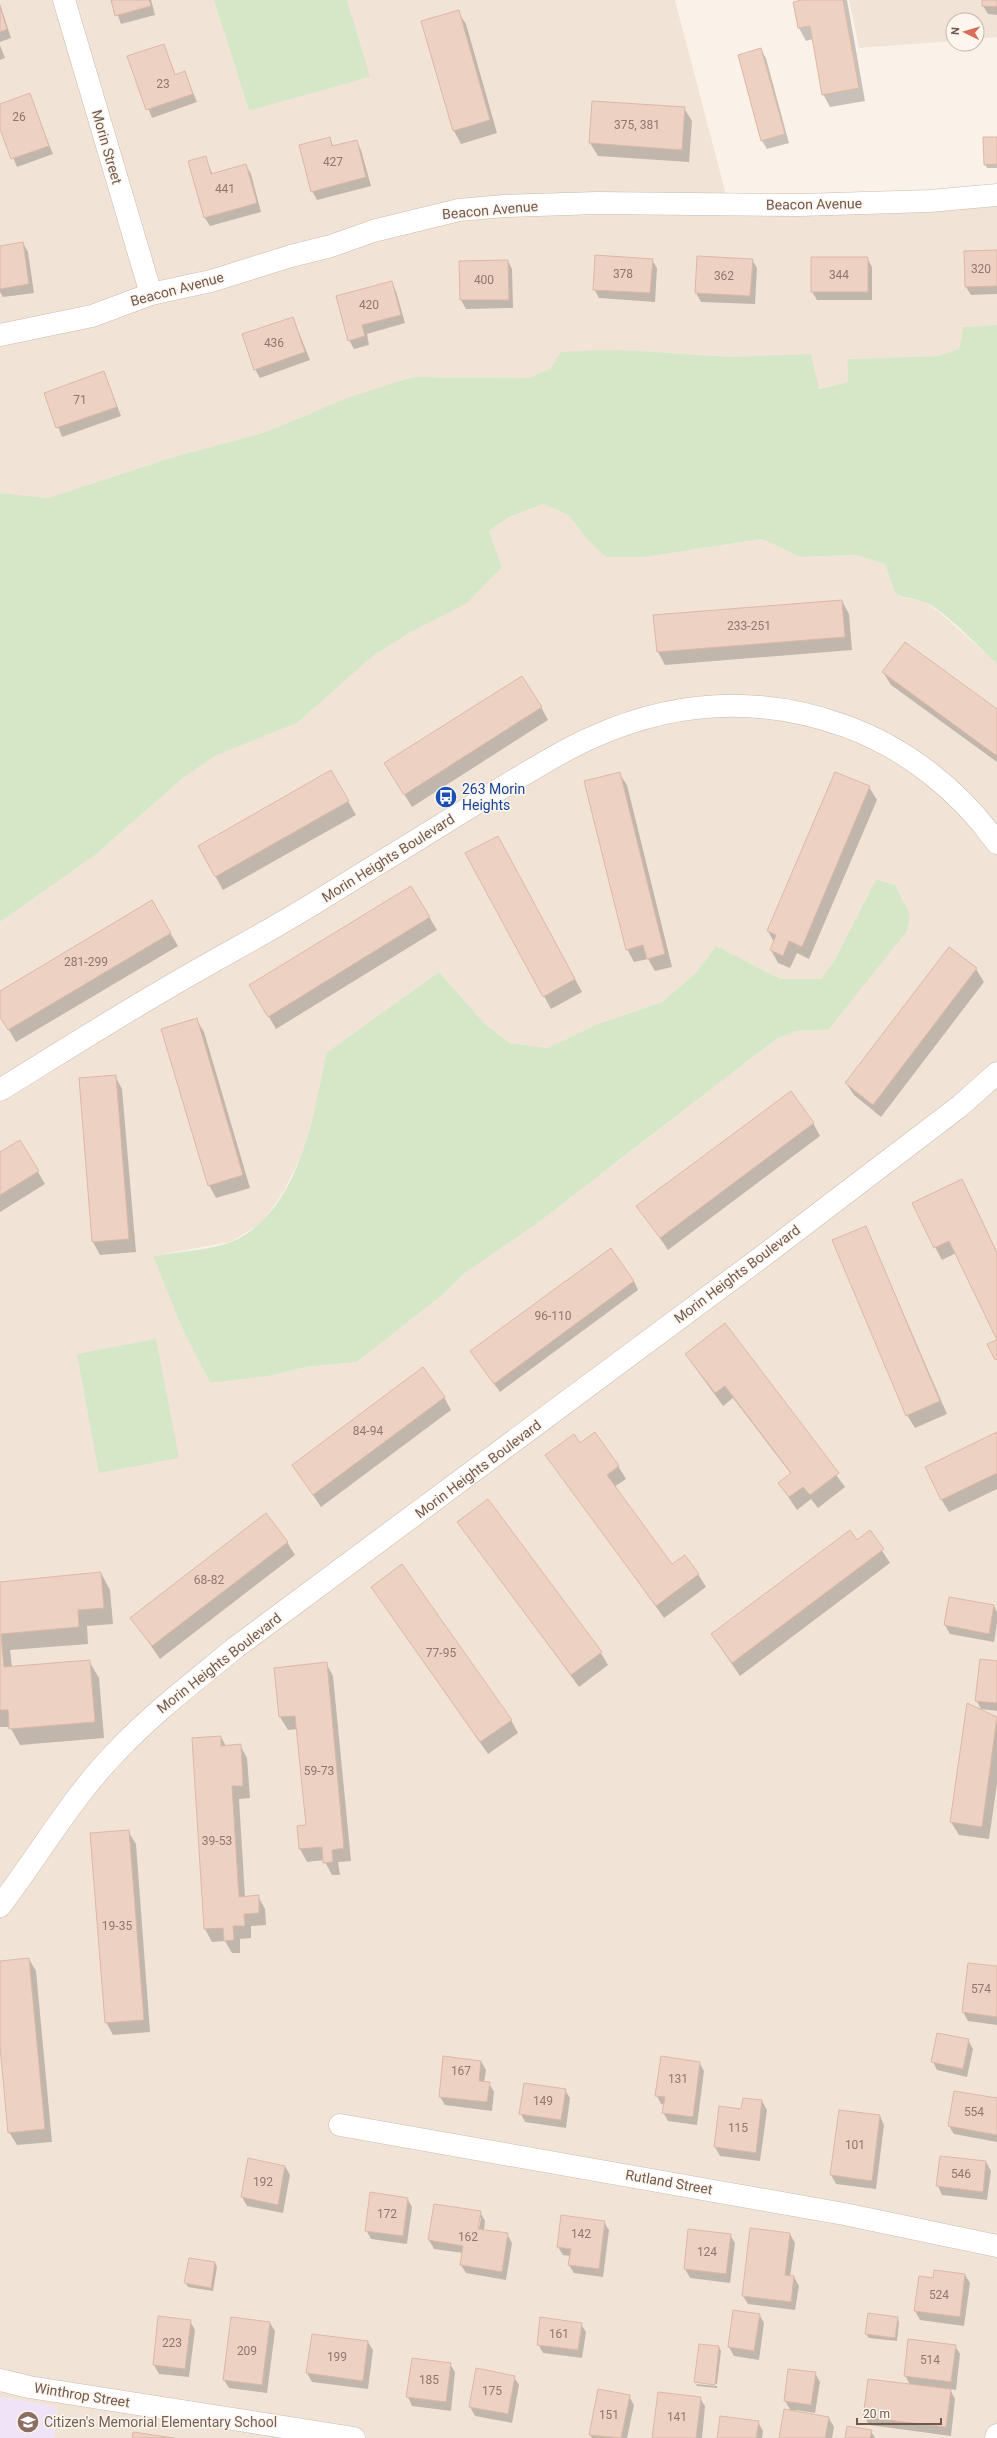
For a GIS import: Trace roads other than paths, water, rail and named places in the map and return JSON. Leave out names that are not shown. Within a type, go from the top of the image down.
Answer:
[{"type":"street","name":"Morin Street","points":[[64,0],[151,294]]},
{"type":"street","name":"Beacon Avenue","points":[[0,335],[92,316],[151,294],[211,281],[291,256],[331,246],[373,231],[459,210],[504,206],[597,203],[807,205],[930,201],[997,196]]},
{"type":"street","name":"Morin Heights Boulevard","points":[[0,1090],[165,989],[326,896],[375,864],[554,757],[593,737],[650,715],[702,706],[755,706],[810,713],[868,734],[941,780],[985,827],[997,843]]},
{"type":"street","name":"Morin Heights Boulevard","points":[[0,1906],[78,1796],[116,1752],[153,1715],[235,1648],[763,1256],[960,1106],[997,1075]]},
{"type":"street","name":"Rutland Street","points":[[340,2125],[844,2214],[997,2246]]},
{"type":"street","name":"Winthrop Street","points":[[0,2380],[29,2387],[354,2438]]},
{"type":"place","name":"263 Morin Heights","points":[[446,797]]},
{"type":"place","name":"Citizen's Memorial Elementary School","points":[[28,2422]]}]
